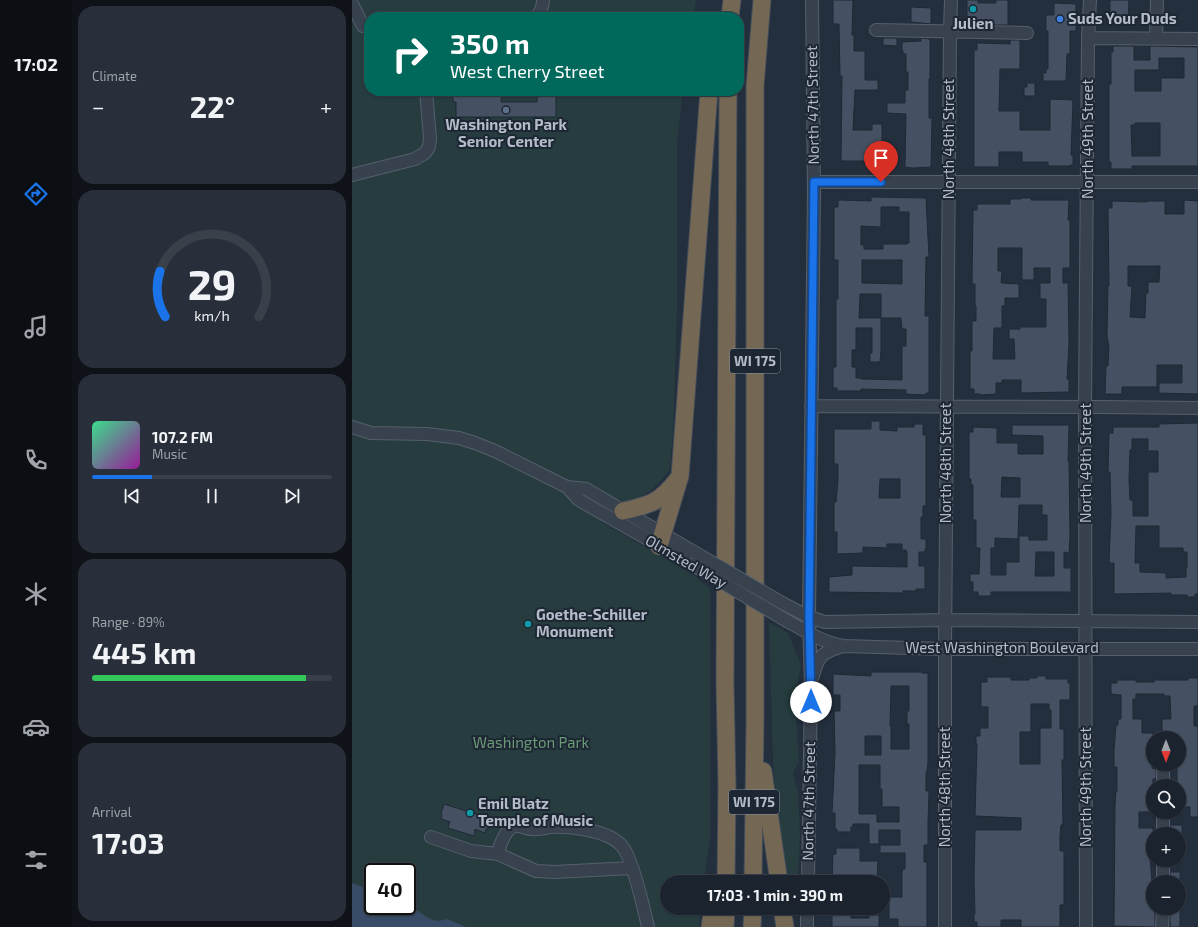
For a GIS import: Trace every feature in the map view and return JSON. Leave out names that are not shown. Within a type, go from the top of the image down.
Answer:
[{"type":"highway","points":[[731,12],[732,0]]},
{"type":"highway","name":"WI 175","points":[[753,875],[755,721],[755,86],[762,0]]},
{"type":"highway","points":[[661,540],[680,476],[709,96]]},
{"type":"highway","name":"WI 175","points":[[726,875],[727,785],[725,675],[728,96]]},
{"type":"highway","points":[[623,511],[647,506],[658,500],[668,491],[680,476]]},
{"type":"highway","points":[[755,721],[778,875]]},
{"type":"highway","points":[[717,875],[727,785]]},
{"type":"highway","points":[[710,927],[712,915]]},
{"type":"highway","points":[[725,927],[726,915]]},
{"type":"highway","points":[[752,927],[753,915]]},
{"type":"highway","points":[[783,915],[785,927]]},
{"type":"street","points":[[540,12],[543,0]]},
{"type":"street","name":"North 47th Street","points":[[808,875],[811,687],[809,618],[814,182],[812,0]]},
{"type":"street","name":"North 48th Street","points":[[945,927],[946,407],[951,0]]},
{"type":"street","name":"North 49th Street","points":[[1086,927],[1085,407],[1088,38],[1090,0]]},
{"type":"street","points":[[1156,38],[1157,0]]},
{"type":"street","points":[[352,4],[361,26]]},
{"type":"street","points":[[876,30],[1027,33]]},
{"type":"street","points":[[1088,38],[1198,39]]},
{"type":"street","points":[[352,175],[415,159],[425,153],[429,147],[426,96]]},
{"type":"street","points":[[814,182],[1198,182]]},
{"type":"street","points":[[812,406],[1198,408]]},
{"type":"street","name":"Olmsted Way","points":[[352,427],[371,433],[427,434],[464,440],[495,451],[567,487],[586,489],[623,511],[693,565],[809,633]]},
{"type":"street","name":"Olmsted Way","points":[[567,487],[579,500],[661,540],[694,552],[809,618]]},
{"type":"street","name":"West Washington Boulevard","points":[[809,618],[825,622],[946,620],[1198,622]]},
{"type":"street","name":"West Washington Boulevard","points":[[809,633],[832,644],[843,646],[945,649],[1198,649]]},
{"type":"street","points":[[811,687],[815,667],[821,656],[830,650],[843,646]]},
{"type":"street","points":[[498,854],[504,838],[514,826],[533,829],[549,827],[574,828],[595,832],[621,845],[627,853],[644,908],[648,927]]},
{"type":"street","points":[[430,837],[471,850],[498,854],[531,869],[543,871],[632,868]]},
{"type":"street","points":[[807,915],[807,927]]},
{"type":"street","points":[[1162,915],[1162,927]]},
{"type":"green space","name":"Washington Park","points":[[352,0],[696,0],[694,12],[364,12],[364,96],[682,96],[677,143],[677,313],[673,435],[669,471],[652,490],[631,503],[615,499],[600,521],[695,576],[710,589],[710,837],[705,875],[660,875],[660,915],[700,915],[699,927],[352,927]]},
{"type":"green space","points":[[769,622],[788,633],[801,665],[795,699],[799,762],[793,773],[798,792],[800,833],[798,875],[786,875],[779,832],[773,762]]},
{"type":"water","points":[[352,883],[364,888],[364,915],[416,915],[416,910],[430,919],[440,921],[447,919],[466,927],[354,927],[352,926]]},
{"type":"building","points":[[833,0],[853,0],[852,35],[854,35],[854,51],[865,51],[865,80],[878,80],[878,90],[855,90],[853,130],[872,130],[872,124],[882,124],[882,161],[841,161],[842,76],[840,76],[839,24],[833,24]]},
{"type":"building","points":[[967,0],[978,0],[978,3],[996,3],[996,0],[1008,0],[1008,25],[985,25],[985,20],[972,20],[972,18],[967,18]]},
{"type":"building","points":[[1110,0],[1129,0],[1128,22],[1110,22]]},
{"type":"building","points":[[1054,3],[1076,4],[1076,31],[1070,31],[1070,54],[1067,54],[1066,81],[1043,81],[1043,73],[1046,73],[1046,69],[1048,69],[1048,31],[1046,31],[1046,15],[1054,15]]},
{"type":"building","points":[[911,7],[931,8],[931,24],[911,22]]},
{"type":"building","points":[[883,38],[897,38],[897,46],[883,45]]},
{"type":"building","points":[[921,38],[930,39],[929,118],[932,118],[931,167],[913,168],[905,167],[906,114],[887,113],[887,103],[905,103],[905,90],[908,90],[908,72],[906,72],[906,54],[903,54],[902,51],[902,42],[921,41]]},
{"type":"building","points":[[1010,40],[1020,40],[1020,69],[1000,69],[999,111],[1020,111],[1020,130],[1050,130],[1050,99],[1073,100],[1071,155],[1073,155],[1073,165],[1048,166],[1048,162],[1022,162],[1022,152],[999,152],[999,167],[974,167],[974,50],[977,50],[977,43],[1010,44]]},
{"type":"building","points":[[1113,46],[1134,46],[1134,60],[1150,60],[1150,46],[1198,47],[1198,166],[1132,166],[1132,169],[1111,169],[1111,162],[1109,162],[1109,84],[1111,84],[1111,52],[1113,52]],"holes":[[[1159,58],[1184,58],[1184,78],[1161,78],[1161,91],[1135,91],[1135,70],[1159,70]],[[1135,123],[1160,123],[1160,156],[1132,156],[1131,125],[1135,125]]]},
{"type":"building","points":[[1027,83],[1035,83],[1035,96],[1024,96],[1024,87],[1027,87]]},
{"type":"building","name":"Washington Park Senior Center","points":[[453,96],[502,96],[501,102],[537,102],[538,96],[556,96],[556,117],[456,117],[456,102],[453,102]]},
{"type":"building","points":[[871,197],[926,198],[929,257],[926,257],[925,316],[929,316],[929,393],[926,393],[926,395],[906,394],[906,390],[861,389],[861,391],[837,391],[837,388],[833,388],[833,367],[836,367],[836,299],[838,299],[838,260],[834,260],[834,207],[838,207],[838,201],[840,200],[871,201]],"holes":[[[881,207],[899,207],[899,212],[909,212],[909,243],[883,244],[883,249],[864,249],[864,245],[861,245],[861,226],[881,227]],[[862,260],[902,260],[902,284],[862,283]],[[860,294],[881,294],[881,318],[859,318]],[[881,318],[901,318],[902,329],[906,329],[906,346],[902,346],[902,380],[856,378],[856,367],[852,367],[852,350],[856,350],[856,328],[872,328],[872,353],[870,353],[870,362],[880,362]]]},
{"type":"building","points":[[1031,198],[1031,200],[1069,200],[1068,220],[1070,221],[1070,268],[1063,268],[1063,283],[1068,283],[1069,343],[1067,379],[1069,379],[1069,392],[1021,393],[1021,380],[1002,380],[1002,383],[996,383],[996,394],[974,394],[974,389],[970,389],[972,321],[976,321],[975,284],[972,284],[973,210],[977,210],[977,204],[1010,204],[1010,199]],"holes":[[[998,248],[1022,248],[1022,280],[1034,280],[1034,268],[1050,268],[1050,283],[1040,283],[1040,299],[1046,299],[1046,327],[1020,327],[1020,329],[1009,329],[1009,339],[1014,339],[1015,359],[993,359],[994,328],[1002,328],[1002,306],[1005,306],[1005,298],[1019,298],[1019,284],[1001,283],[1002,271],[998,271]]]},
{"type":"building","points":[[1184,200],[1198,201],[1198,394],[1159,393],[1159,383],[1182,383],[1182,365],[1157,365],[1157,387],[1122,387],[1122,394],[1105,394],[1106,366],[1108,366],[1109,347],[1107,336],[1109,286],[1108,208],[1112,208],[1112,201],[1165,201],[1165,214],[1184,214]],"holes":[[[1128,266],[1160,266],[1159,282],[1148,282],[1145,318],[1130,317],[1132,286],[1128,286]]]},
{"type":"building","points":[[871,421],[880,421],[880,430],[897,431],[897,427],[914,427],[914,424],[923,424],[923,435],[926,435],[926,506],[923,506],[923,517],[921,517],[921,539],[926,539],[926,549],[925,552],[919,552],[919,566],[925,566],[925,589],[903,591],[903,593],[829,592],[829,577],[852,575],[852,566],[907,567],[907,552],[906,550],[902,550],[902,544],[887,544],[887,548],[863,547],[863,553],[837,554],[837,532],[834,532],[834,502],[836,502],[838,464],[834,464],[834,429],[871,429]],"holes":[[[880,479],[900,479],[900,498],[879,498]]]},
{"type":"building","points":[[1198,423],[1198,594],[1195,594],[1195,597],[1187,597],[1187,595],[1171,595],[1171,593],[1114,594],[1114,563],[1109,563],[1111,514],[1110,472],[1108,472],[1109,433],[1113,433],[1113,427],[1159,427],[1159,424]],"holes":[[[1132,439],[1148,439],[1148,451],[1158,451],[1158,472],[1148,472],[1148,516],[1133,516],[1133,500],[1130,500],[1129,480]],[[1136,526],[1159,526],[1159,548],[1183,548],[1183,552],[1187,552],[1186,577],[1166,578],[1166,573],[1140,572],[1140,563],[1135,563]]]},
{"type":"building","points":[[1012,425],[1069,425],[1068,461],[1070,535],[1069,553],[1064,552],[1064,568],[1071,568],[1071,592],[991,592],[991,596],[978,596],[978,592],[973,592],[973,582],[970,582],[970,574],[979,574],[980,548],[976,548],[976,520],[973,520],[973,485],[971,485],[971,479],[969,479],[969,432],[973,432],[973,427],[997,428],[997,443],[1018,443],[1018,454],[1043,454],[1043,436],[1012,435]],"holes":[[[1002,477],[1020,478],[1020,497],[1001,497]],[[1019,505],[1042,505],[1042,515],[1047,515],[1047,540],[1029,540],[1029,536],[1019,536],[1019,562],[1006,562],[1006,575],[991,575],[991,548],[995,548],[995,538],[1018,539]],[[1036,552],[1054,552],[1054,576],[1035,576]]]},
{"type":"building","points":[[871,672],[928,673],[928,762],[926,772],[926,791],[929,791],[928,845],[924,845],[924,862],[927,862],[927,927],[898,927],[898,919],[889,919],[890,897],[902,897],[902,872],[903,869],[905,869],[905,853],[880,853],[880,845],[900,845],[900,830],[879,830],[879,844],[869,844],[869,824],[853,824],[853,827],[851,827],[851,832],[837,832],[837,829],[835,829],[835,813],[832,813],[835,753],[834,711],[840,711],[840,695],[833,695],[833,674],[871,676]],"holes":[[[891,686],[909,686],[909,711],[907,711],[907,724],[909,724],[909,749],[891,749]],[[865,736],[881,736],[881,755],[865,755]],[[859,765],[880,765],[882,807],[899,807],[899,822],[877,822],[877,814],[859,814]]]},
{"type":"building","points":[[1037,676],[1046,676],[1046,679],[1068,679],[1068,683],[1070,683],[1070,700],[1060,700],[1060,729],[1064,729],[1064,760],[1062,760],[1063,825],[1061,825],[1060,851],[1064,851],[1064,905],[1060,905],[1060,927],[1021,927],[1021,920],[1001,920],[1001,927],[977,927],[977,922],[974,922],[975,830],[1021,830],[1021,818],[975,816],[976,736],[980,736],[980,728],[988,728],[988,707],[981,707],[981,682],[987,682],[987,677],[1011,677],[1011,680],[1029,680],[1029,678],[1037,678]],"holes":[[[1031,704],[1049,704],[1049,710],[1051,710],[1051,728],[1040,728],[1040,764],[1020,764],[1020,732],[1031,732]]]},
{"type":"building","points":[[1188,678],[1198,678],[1198,706],[1194,706],[1194,726],[1198,726],[1198,817],[1190,817],[1190,807],[1186,807],[1186,779],[1177,779],[1177,771],[1186,771],[1186,731],[1162,731],[1162,719],[1171,719],[1170,696],[1164,696],[1164,694],[1136,694],[1136,699],[1133,699],[1133,719],[1142,719],[1142,733],[1146,733],[1146,771],[1156,771],[1156,779],[1146,779],[1146,812],[1139,812],[1139,828],[1146,828],[1146,867],[1151,867],[1151,875],[1146,875],[1146,915],[1155,915],[1155,927],[1114,926],[1115,806],[1117,791],[1117,767],[1114,767],[1114,751],[1116,725],[1118,725],[1118,719],[1121,719],[1121,695],[1111,694],[1111,683],[1117,683],[1117,680],[1154,682],[1154,680],[1188,680]]},
{"type":"building","points":[[444,804],[492,819],[488,829],[486,829],[485,833],[475,829],[474,836],[448,828],[450,822],[441,819]]},
{"type":"building","points":[[1170,825],[1182,825],[1182,827],[1170,827]]},
{"type":"building","points":[[836,848],[860,848],[860,861],[878,861],[877,875],[832,875],[833,854],[836,854]]},
{"type":"building","points":[[1170,872],[1180,872],[1180,875],[1170,875]]},
{"type":"building","points":[[832,915],[851,915],[851,918],[869,918],[869,915],[879,915],[879,927],[832,927]]},
{"type":"building","points":[[1170,915],[1180,915],[1180,927],[1170,927]]},
{"type":"place","name":"Julien","points":[[973,9]]},
{"type":"place","name":"Suds Your Duds","points":[[1060,19]]},
{"type":"place","name":"Washington Park Senior Center","points":[[506,110]]},
{"type":"place","name":"Goethe-Schiller Monument","points":[[528,624]]},
{"type":"place","name":"Emil Blatz Temple of Music","points":[[470,813]]},
{"type":"route","points":[[811,702],[809,618],[814,182],[881,182]]}]
